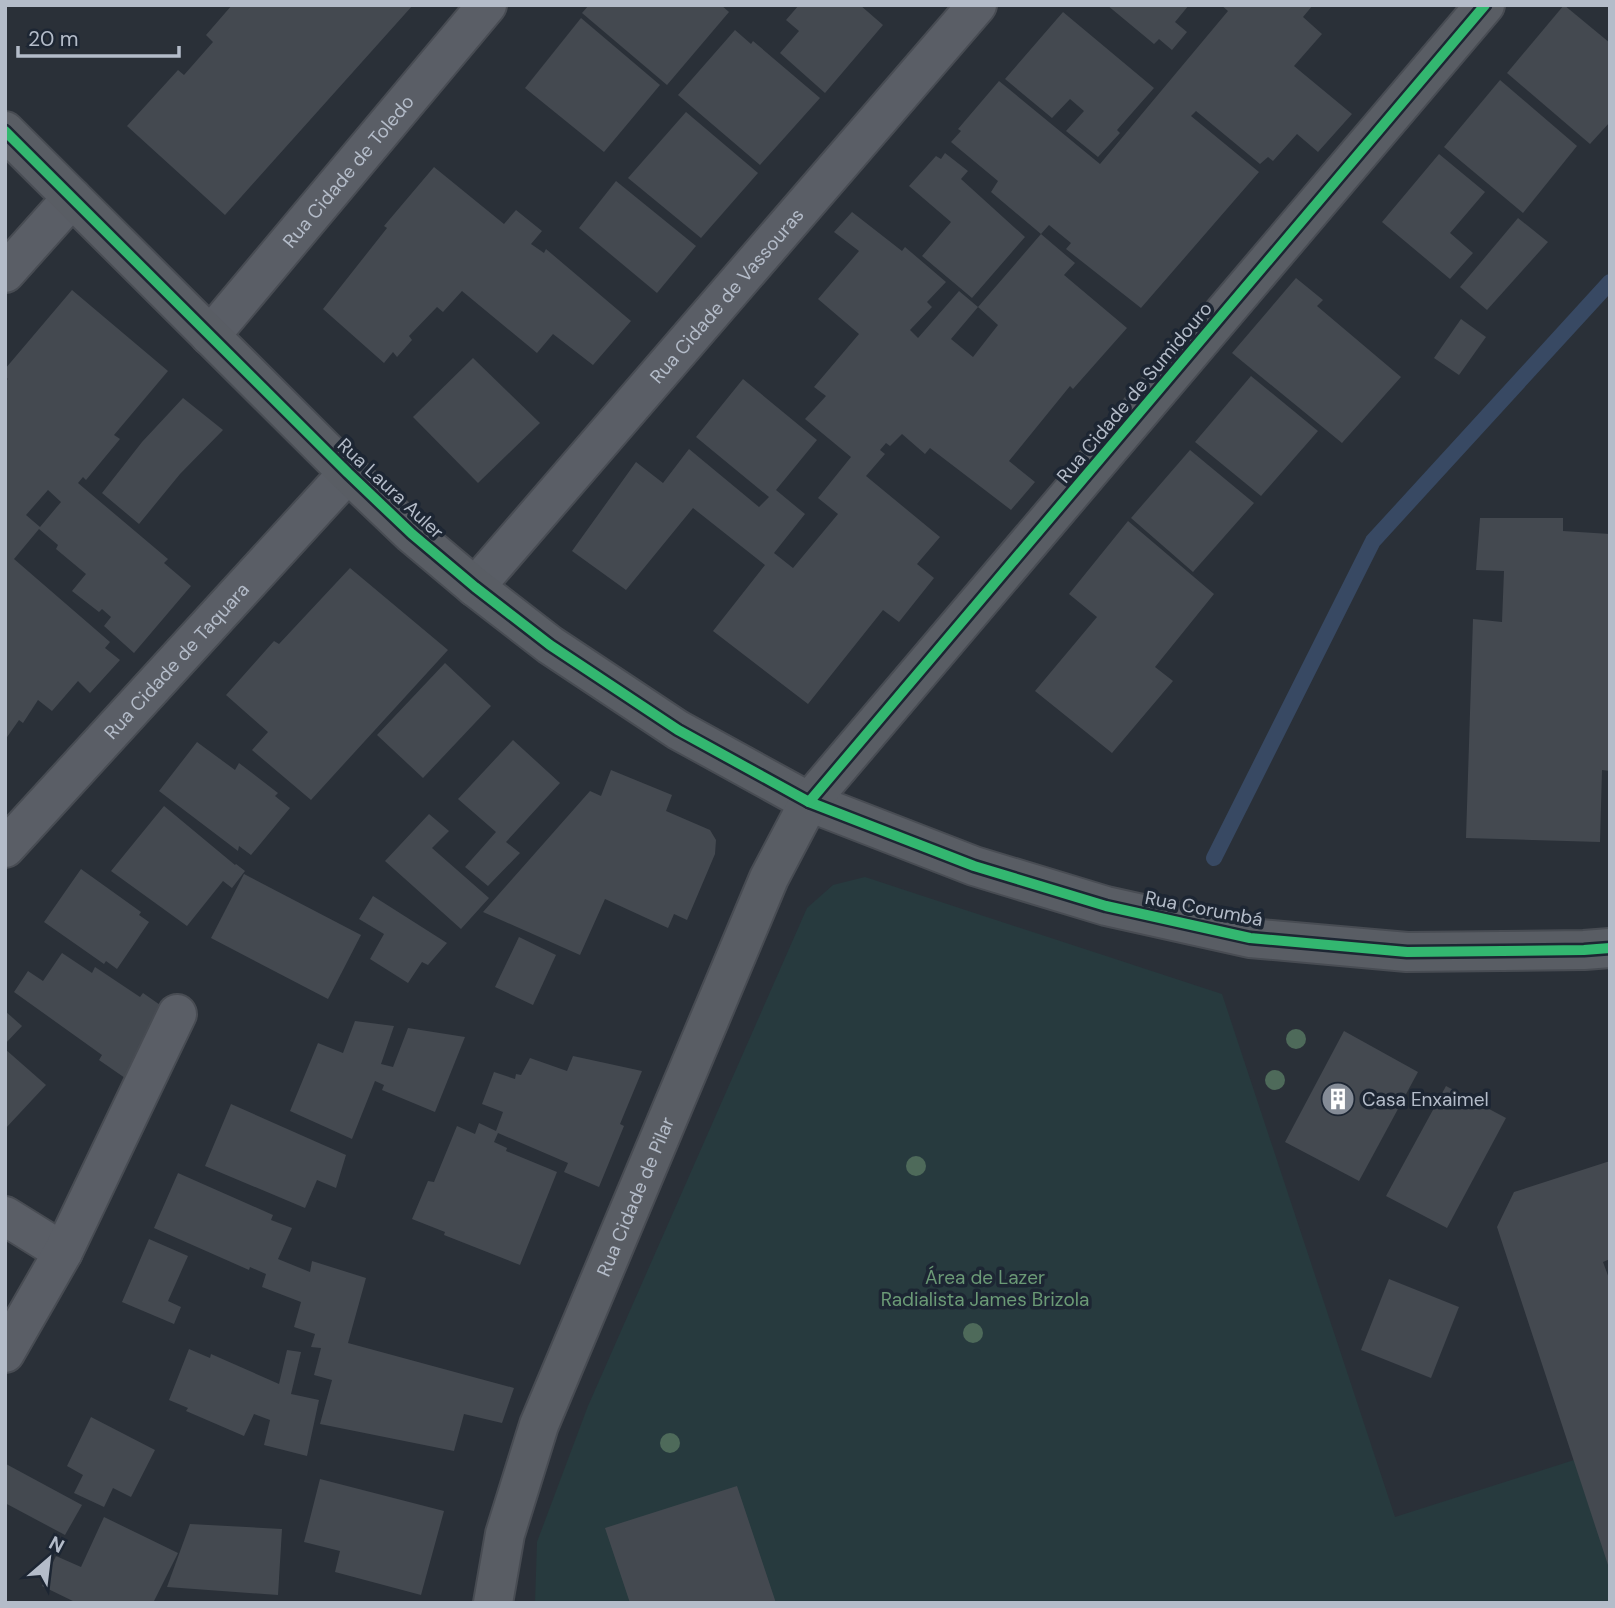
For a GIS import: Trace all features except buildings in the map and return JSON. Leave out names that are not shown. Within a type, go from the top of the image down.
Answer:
[{"type":"street","name":"Rua Cidade de Toledo","points":[[210,336],[487,5]]},
{"type":"street","name":"Rua Cidade de Vassouras","points":[[475,587],[977,5]]},
{"type":"street","name":"Rua Cidade de Sumidouro","points":[[809,802],[1485,5]]},
{"type":"street","name":"Rua Laura Auler","points":[[5,131],[348,473],[412,534],[475,587],[550,645],[678,730],[809,802]]},
{"type":"street","points":[[5,273],[72,198]]},
{"type":"street","name":"Rua Cidade de Taquara","points":[[5,848],[348,473]]},
{"type":"street","name":"Rua Corumbá","points":[[809,802],[974,866],[1106,906],[1250,938],[1408,952],[1610,948]]},
{"type":"street","name":"Rua Cidade de Pilar","points":[[494,1603],[505,1534],[539,1425],[769,878],[809,802]]},
{"type":"street","points":[[5,1353],[63,1252],[177,1014]]},
{"type":"street","points":[[5,1216],[63,1252]]},
{"type":"green space","name":"Área de Lazer Radialista James Brizola","points":[[865,877],[1222,994],[1395,1517],[1574,1460],[1610,1569],[1610,1603],[535,1603],[537,1542],[588,1406],[807,908],[833,885]]},
{"type":"waterway","points":[[1214,858],[1373,541],[1610,282]]},
{"type":"cycle path","points":[[809,802],[1485,5]]},
{"type":"cycle path","points":[[5,131],[348,473],[412,534],[475,587],[550,645],[678,730],[809,802],[974,866],[1106,906],[1250,938],[1407,952],[1610,948]]},
{"type":"place","name":"Casa Enxaimel","points":[[1338,1099]]}]
